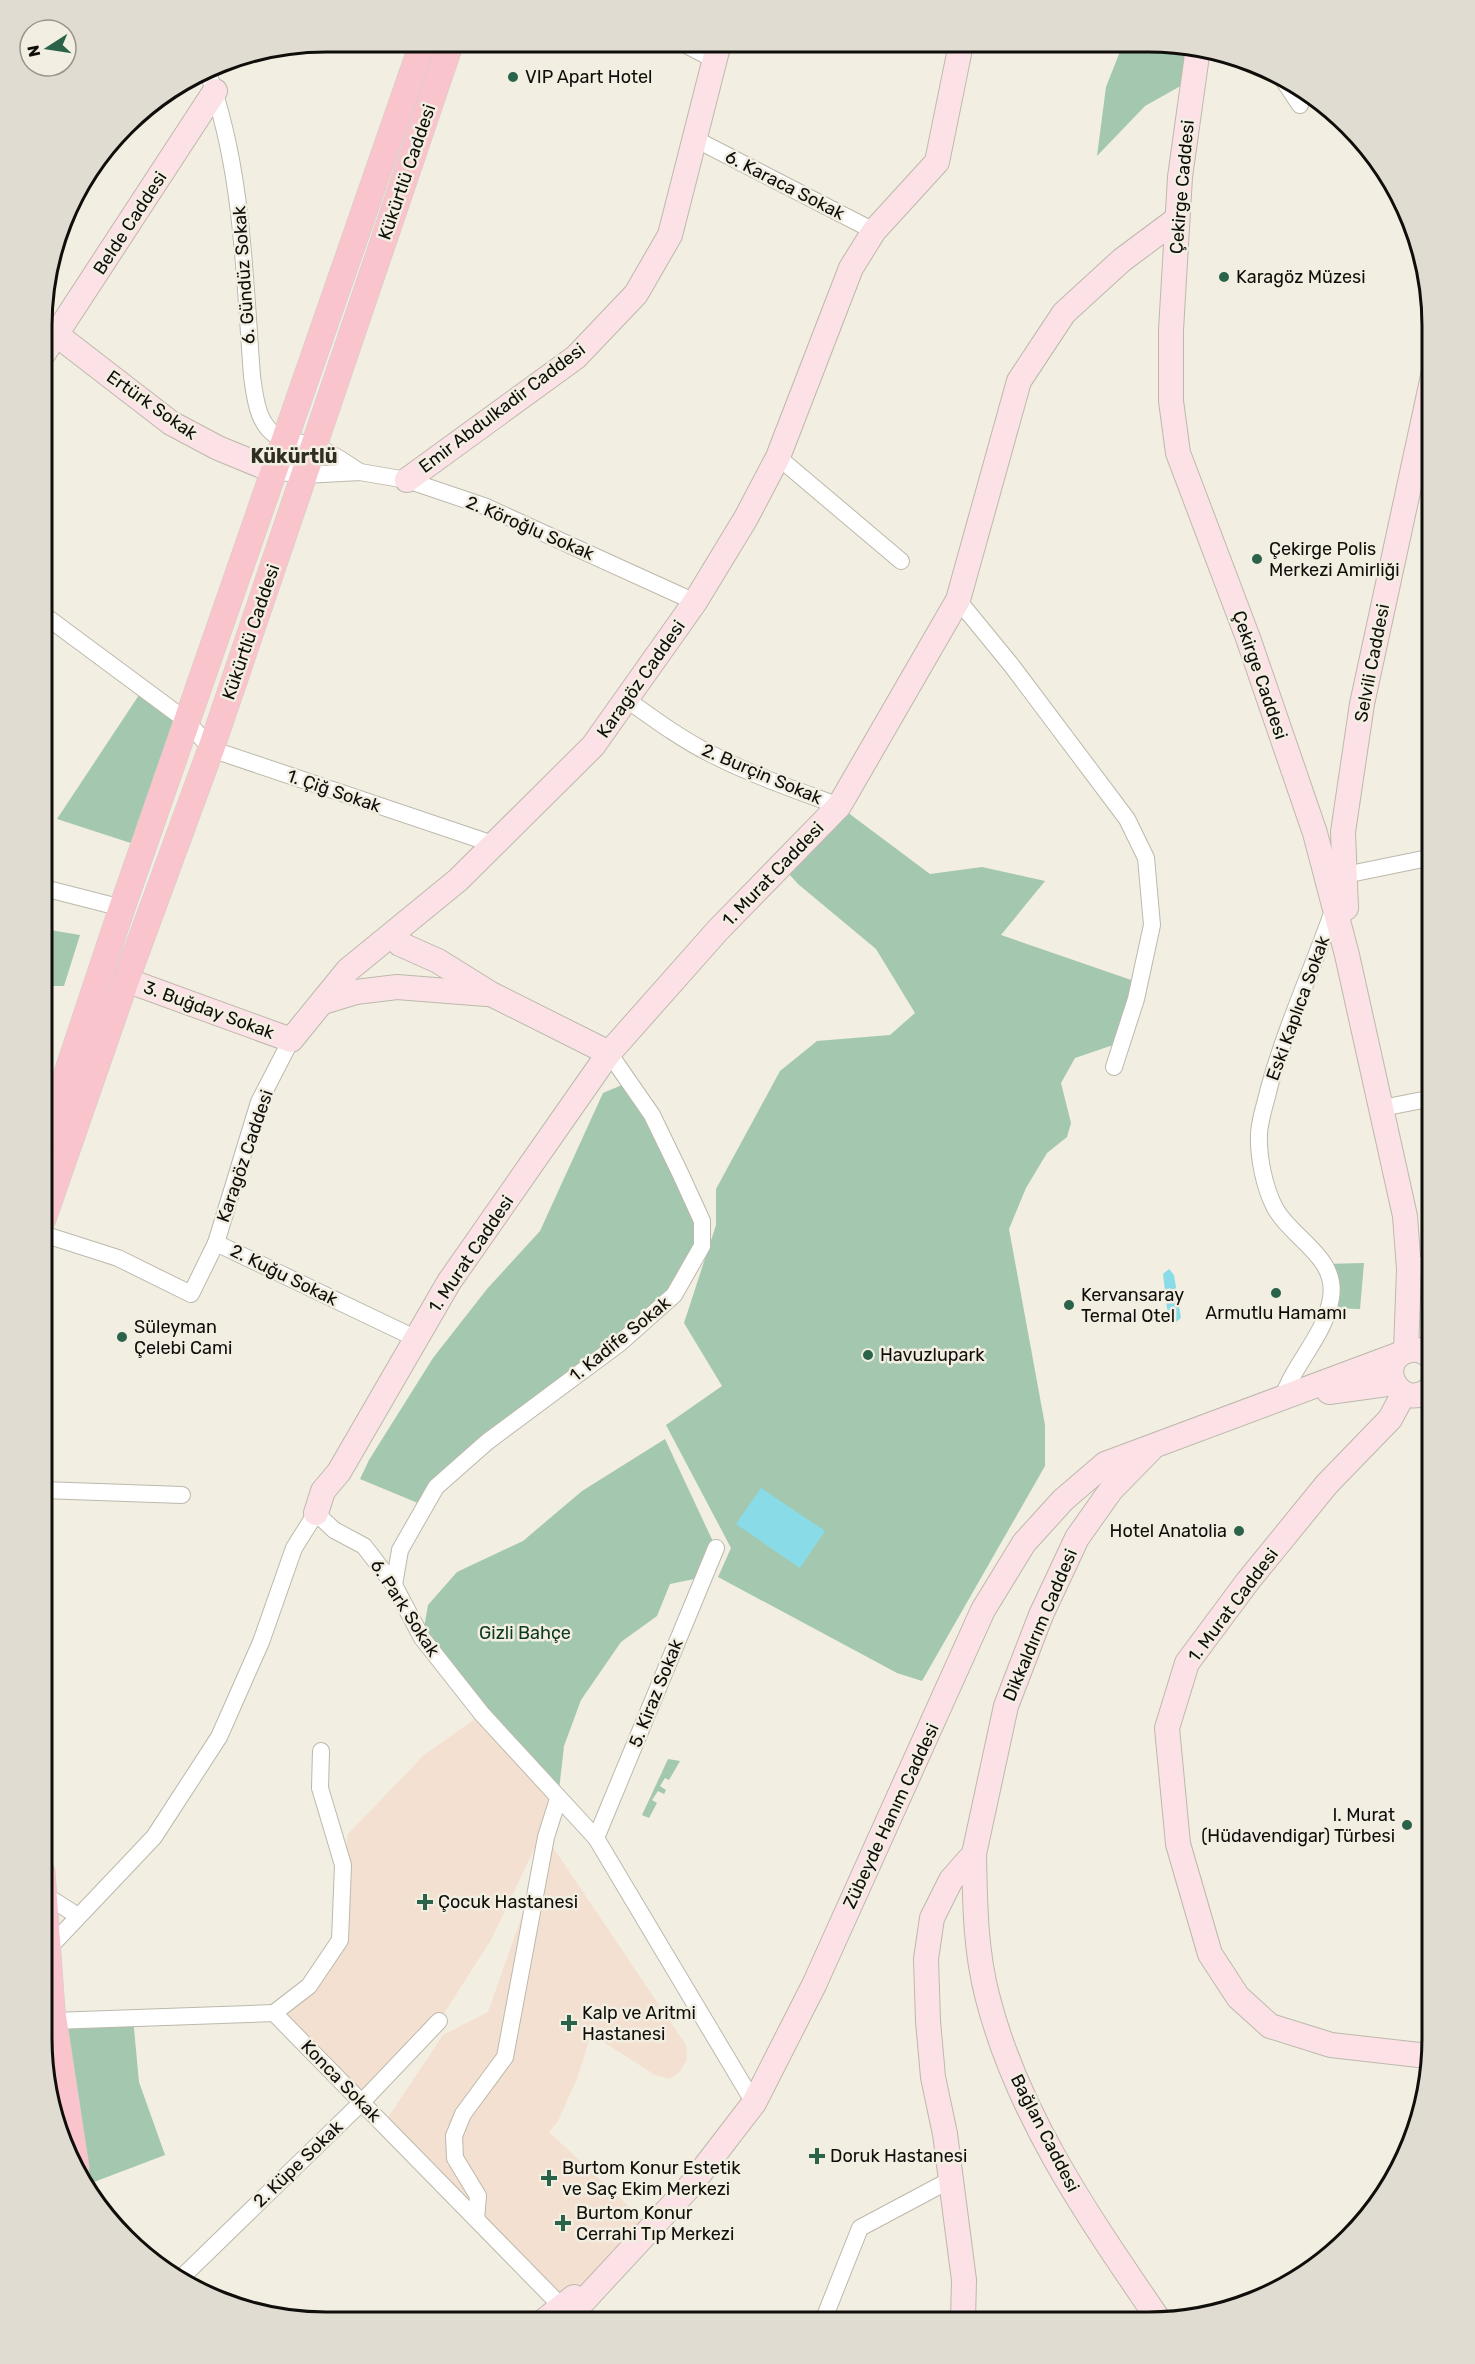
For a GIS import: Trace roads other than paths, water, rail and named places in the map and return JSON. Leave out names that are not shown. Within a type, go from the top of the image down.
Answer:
[{"type":"main road","name":"Kükürtlü Caddesi","points":[[52,1118],[186,721],[420,52]]},
{"type":"main road","name":"Kükürtlü Caddesi","points":[[52,1193],[126,980],[211,749],[448,52]]},
{"type":"main road","points":[[52,2012],[71,2138]]},
{"type":"street","name":"Emir Abdulkadir Caddesi","points":[[407,480],[576,357],[636,294],[670,235],[697,140],[717,52]]},
{"type":"street","name":"Karagöz Caddesi","points":[[216,1242],[259,1102],[291,1040],[348,970],[383,946],[424,907],[458,880],[593,746],[695,602],[746,518],[778,457],[851,268],[874,231],[937,162],[959,52]]},
{"type":"street","name":"Çekirge Caddesi","points":[[1197,57],[1180,177],[1171,330],[1171,401],[1178,453],[1248,638],[1315,833],[1335,906],[1406,1216],[1409,1269],[1403,1353]]},
{"type":"street","name":"6. Gündüz Sokak","points":[[211,81],[240,201],[256,402],[263,422],[272,434],[284,440]]},
{"type":"street","name":"Belde Caddesi","points":[[52,333],[211,81]]},
{"type":"street","points":[[1292,93],[1300,105]]},
{"type":"street","name":"6. Karaca Sokak","points":[[697,140],[874,231]]},
{"type":"street","name":"1. Murat Caddesi","points":[[316,1513],[323,1491],[339,1472],[449,1282],[609,1053],[718,930],[839,806],[958,600],[1019,381],[1064,313],[1122,260],[1178,219]]},
{"type":"street","name":"Ertürk Sokak","points":[[52,340],[171,423],[218,448],[274,471],[304,475]]},
{"type":"street","name":"Selvili Caddesi","points":[[1347,955],[1343,832],[1362,704],[1423,422]]},
{"type":"street","points":[[284,440],[315,446]]},
{"type":"street","name":"2. Köroğlu Sokak","points":[[315,446],[360,472]]},
{"type":"street","points":[[778,457],[901,561]]},
{"type":"street","name":"2. Köroğlu Sokak","points":[[304,475],[360,472],[407,480],[484,506],[695,602]]},
{"type":"street","points":[[958,600],[1012,666],[1127,819],[1146,858],[1152,925],[1136,999],[1114,1066]]},
{"type":"street","name":"1. Çiğ Sokak","points":[[52,621],[186,721],[211,749],[493,844]]},
{"type":"street","name":"2. Burçin Sokak","points":[[626,699],[672,732],[709,754],[760,777],[839,806]]},
{"type":"street","points":[[1345,875],[1423,859]]},
{"type":"street","points":[[52,890],[122,908]]},
{"type":"street","name":"Eski Kaplıca Sokak","points":[[1282,1400],[1289,1378],[1325,1320],[1332,1296],[1329,1274],[1318,1256],[1275,1208],[1262,1166],[1259,1132],[1281,1047],[1335,906]]},
{"type":"street","points":[[424,907],[416,928],[417,937],[438,961]]},
{"type":"street","points":[[383,946],[438,961],[491,994],[609,1053]]},
{"type":"street","points":[[383,946],[406,949],[413,963],[409,978],[393,988],[375,983],[367,971],[366,963],[383,946]]},
{"type":"street","name":"3. Buğday Sokak","points":[[126,980],[291,1040]]},
{"type":"street","points":[[323,1002],[356,992],[393,988],[491,994]]},
{"type":"street","name":"1. Kadife Sokak","points":[[394,1585],[400,1550],[436,1487],[487,1442],[620,1343],[674,1295],[702,1246],[702,1221],[681,1175],[652,1115],[609,1053]]},
{"type":"street","points":[[1382,1108],[1423,1100]]},
{"type":"street","name":"2. Kuğu Sokak","points":[[52,1237],[118,1258],[191,1294],[216,1242],[417,1339]]},
{"type":"street","points":[[1409,1269],[1423,1265]]},
{"type":"street","name":"Çekirge Caddesi","points":[[1407,1300],[1423,1337]]},
{"type":"street","points":[[1282,1400],[1403,1353],[1419,1350],[1423,1352]]},
{"type":"street","name":"1. Murat Caddesi","points":[[1403,1353],[1392,1368],[1399,1388],[1390,1419],[1327,1484],[1248,1581],[1187,1663],[1167,1728],[1178,1844],[1210,1954],[1238,1997],[1270,2026],[1331,2045],[1422,2055]]},
{"type":"street","points":[[1282,1400],[1399,1388],[1419,1395],[1423,1392]]},
{"type":"street","name":"Zübeyde Hanım Caddesi","points":[[562,2312],[622,2257],[691,2184],[754,2103],[813,1985],[983,1610],[1024,1543],[1063,1500],[1105,1464],[1157,1443],[1282,1400]]},
{"type":"street","name":"Dikkaldırım Caddesi","points":[[963,2312],[964,2280],[952,2179],[933,2077],[928,2021],[926,1959],[932,1918],[951,1880],[974,1854],[1006,1706],[1041,1615],[1077,1538],[1111,1490],[1157,1443]]},
{"type":"street","points":[[52,1490],[182,1494]]},
{"type":"street","points":[[52,1944],[153,1836],[219,1737],[261,1642],[294,1548],[316,1513]]},
{"type":"street","name":"6. Park Sokak","points":[[316,1513],[334,1530],[364,1546],[394,1585],[422,1638],[482,1714],[596,1838],[754,2103]]},
{"type":"street","name":"5. Kiraz Sokak","points":[[596,1838],[716,1548]]},
{"type":"street","points":[[53,2021],[274,2013],[309,1986],[340,1940],[343,1865],[320,1788],[321,1751]]},
{"type":"street","points":[[476,2219],[478,2196],[455,2158],[454,2136],[463,2114],[505,2057],[546,1837],[558,1799]]},
{"type":"street","name":"Bağlan Caddesi","points":[[974,1854],[975,1926],[986,1994],[1016,2084],[1058,2164],[1100,2233],[1153,2312]]},
{"type":"street","points":[[52,1894],[78,1916]]},
{"type":"street","name":"Konca Sokak","points":[[274,2013],[476,2219],[555,2312]]},
{"type":"street","name":"2. Küpe Sokak","points":[[186,2273],[362,2102],[439,2020]]},
{"type":"street","points":[[827,2312],[860,2228],[952,2179]]},
{"type":"water","points":[[1169,1269],[1174,1275],[1181,1318],[1175,1323],[1168,1317],[1163,1274]]},
{"type":"water","points":[[761,1488],[825,1531],[800,1568],[736,1524]]},
{"type":"place","name":"VIP Apart Hotel","points":[[513,77]]},
{"type":"place","name":"Karagöz Müzesi","points":[[1224,277]]},
{"type":"place","name":"Çekirge Polis Merkezi Amirliği","points":[[1257,559]]},
{"type":"place","name":"Armutlu Hamamı","points":[[1276,1293]]},
{"type":"place","name":"Kervansaray Termal Otel","points":[[1069,1305]]},
{"type":"place","name":"Süleyman Çelebi Cami","points":[[122,1337]]},
{"type":"place","name":"Havuzlupark","points":[[868,1355]]},
{"type":"place","name":"Hotel Anatolia","points":[[1239,1531]]},
{"type":"place","name":"I. Murat (Hüdavendigar) Türbesi","points":[[1407,1825]]},
{"type":"place","name":"Çocuk Hastanesi","points":[[425,1902]]},
{"type":"place","name":"Kalp ve Aritmi Hastanesi","points":[[569,2023]]},
{"type":"place","name":"Doruk Hastanesi","points":[[817,2156]]},
{"type":"place","name":"Burtom Konur Estetik ve Saç Ekim Merkezi","points":[[549,2178]]},
{"type":"place","name":"Burtom Konur Cerrahi Tıp Merkezi","points":[[563,2223]]},
{"type":"district","name":"Kükürtlü","points":[[294,456]]},
{"type":"park label","name":"Gizli Bahçe","points":[[525,1633]]}]
